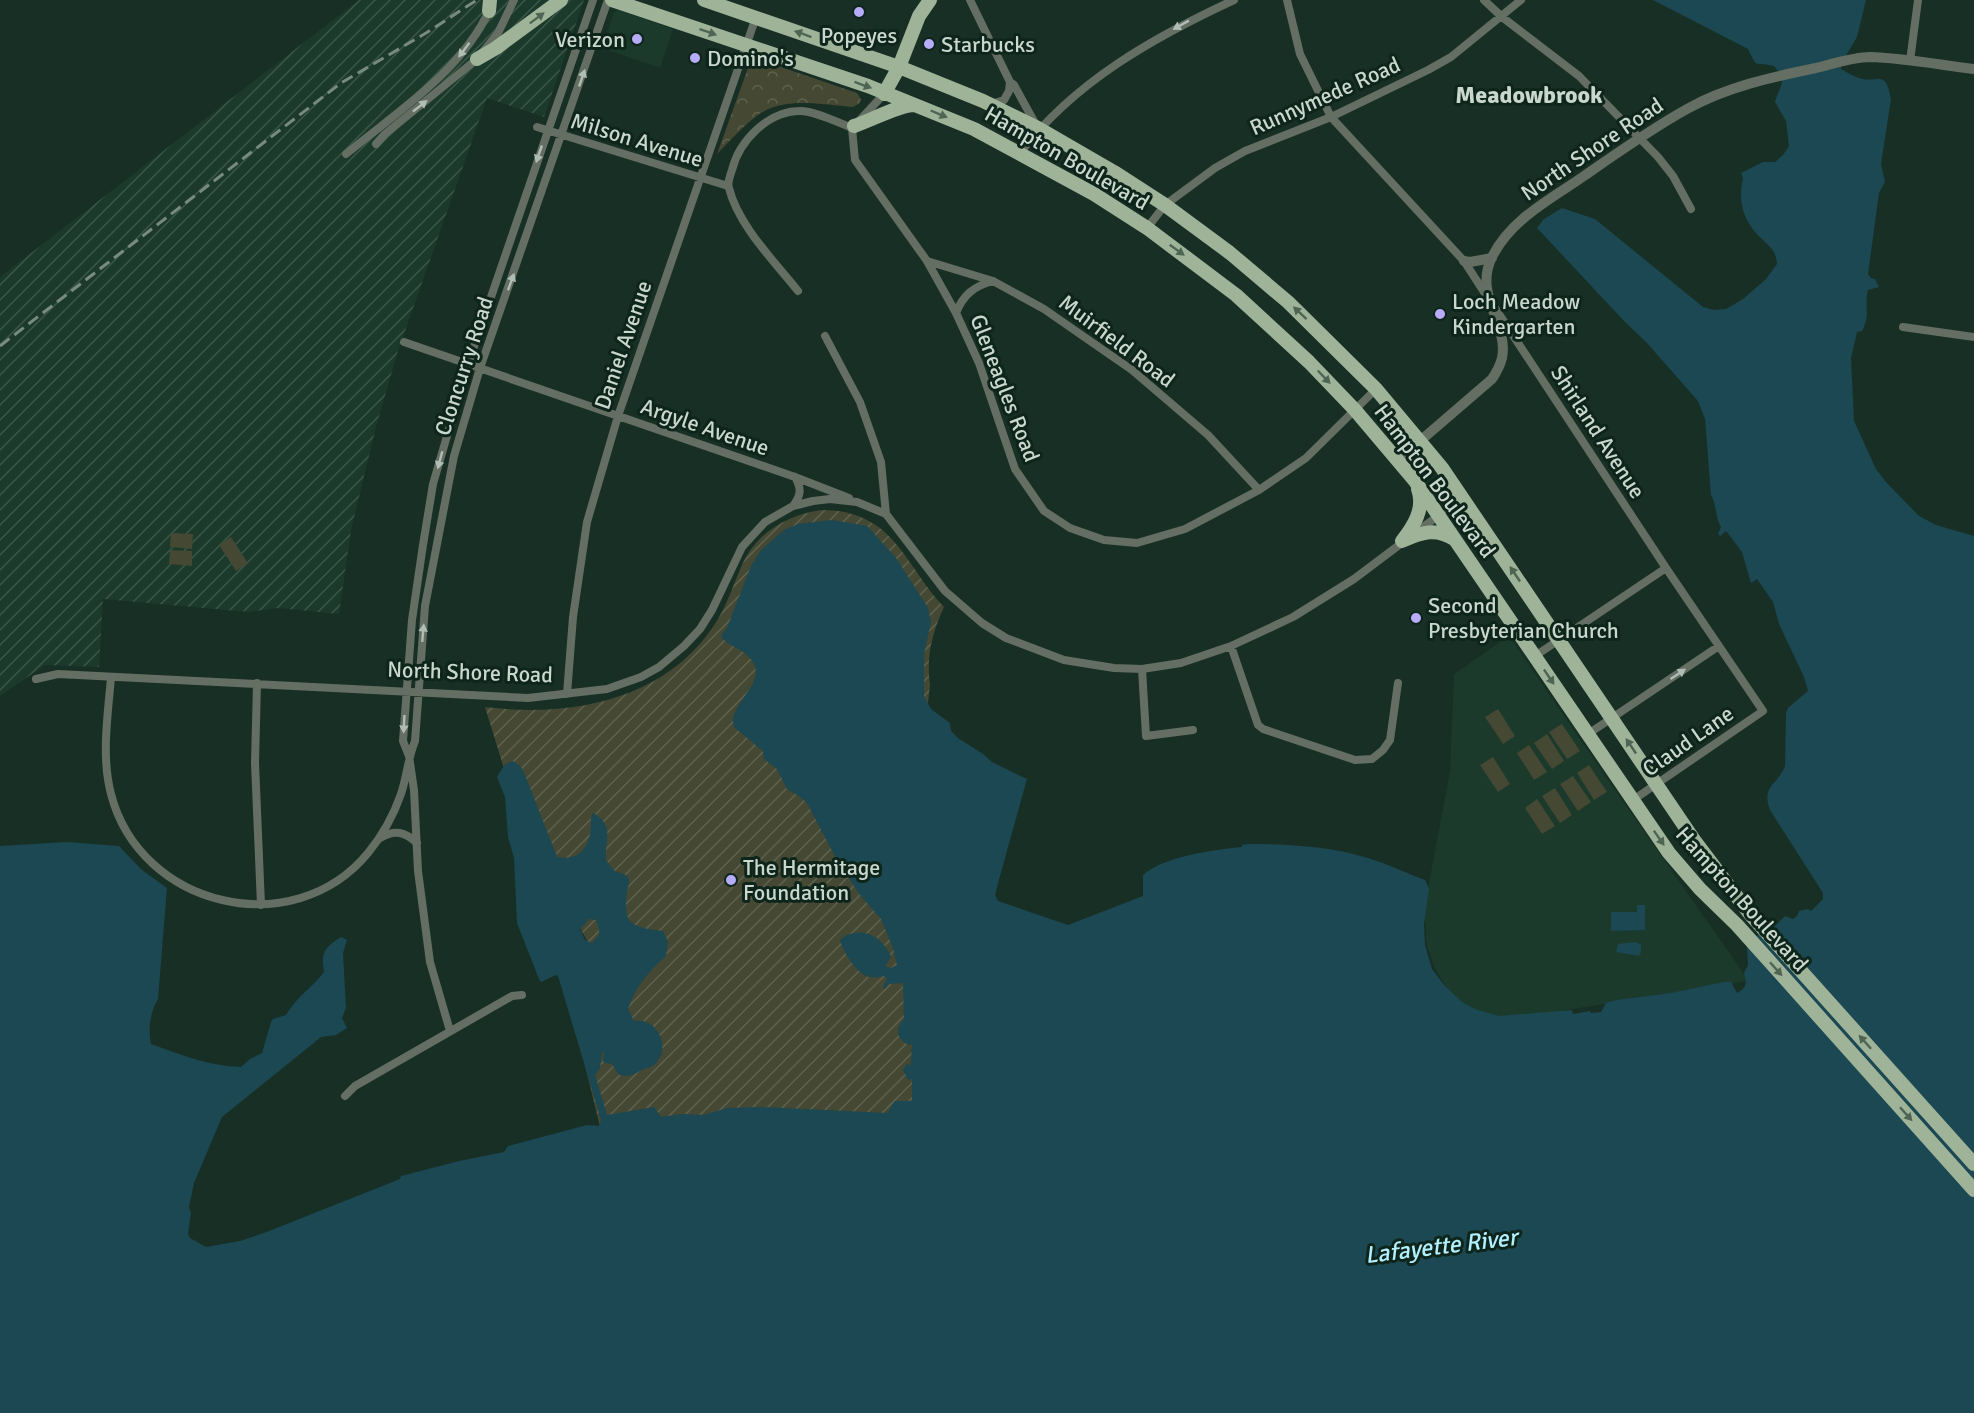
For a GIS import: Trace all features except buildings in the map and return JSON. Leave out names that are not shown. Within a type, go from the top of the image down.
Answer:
[{"type":"main road","points":[[477,59],[496,48],[561,0]]},
{"type":"main road","name":"Hampton Boulevard","points":[[610,0],[868,86],[974,129],[1094,194],[1147,228],[1251,308],[1309,362],[1355,410],[1415,482],[1669,853],[1692,880],[1737,925],[1974,1190]]},
{"type":"main road","name":"Hampton Boulevard","points":[[705,0],[899,67],[1038,128],[1107,167],[1166,205],[1268,284],[1312,324],[1376,388],[1421,441],[1463,497],[1694,840],[1750,914],[1974,1164]]},
{"type":"main road","points":[[884,94],[899,67],[919,16],[930,0]]},
{"type":"main road","points":[[853,127],[903,106],[917,105]]},
{"type":"main road","points":[[1402,541],[1410,531],[1420,507],[1421,497],[1415,482]]},
{"type":"main road","points":[[1402,541],[1421,533],[1437,532],[1458,542]]},
{"type":"street","points":[[376,144],[385,134],[477,59],[498,33],[514,0]]},
{"type":"street","name":"Cloncurry Road","points":[[450,1031],[430,962],[418,871],[414,790],[409,756],[403,741],[416,592],[433,484],[468,364],[593,0]]},
{"type":"street","name":"Cloncurry Road","points":[[409,756],[415,741],[426,606],[454,456],[480,368],[610,0]]},
{"type":"street","points":[[970,0],[1010,82],[1014,85],[1038,128]]},
{"type":"street","points":[[1020,153],[1038,128],[1083,88],[1130,55],[1186,22],[1233,0]]},
{"type":"street","name":"Shirland Avenue","points":[[1287,0],[1300,54],[1331,117],[1464,261],[1763,711]]},
{"type":"street","points":[[1484,0],[1502,17],[1579,76],[1640,137],[1673,176],[1691,209]]},
{"type":"street","name":"Runnymede Road","points":[[1147,228],[1166,205],[1215,168],[1245,151],[1331,117],[1451,57],[1521,0]]},
{"type":"street","points":[[1910,60],[1918,0]]},
{"type":"street","points":[[346,154],[453,64],[473,39],[491,4]]},
{"type":"street","name":"Daniel Avenue","points":[[567,694],[573,617],[587,522],[618,416],[756,17]]},
{"type":"street","name":"North Shore Road","points":[[1398,460],[1492,379],[1497,371],[1502,358],[1502,345],[1488,297],[1489,267],[1491,258],[1511,228],[1640,137],[1688,108],[1720,94],[1769,78],[1867,57],[1910,60],[1974,69]]},
{"type":"street","points":[[983,102],[995,103],[1004,100],[1009,91],[1010,82]]},
{"type":"street","points":[[798,291],[748,228],[728,186],[735,158],[747,139],[760,127],[785,113],[810,112],[853,127],[884,94]]},
{"type":"street","name":"Milson Avenue","points":[[537,126],[728,186]]},
{"type":"street","name":"Gleneagles Road","points":[[853,127],[855,160],[927,261],[980,363],[1015,469],[1044,511],[1070,528],[1104,540],[1137,543],[1185,529],[1259,490],[1306,458],[1376,388]]},
{"type":"street","points":[[1464,261],[1491,258]]},
{"type":"street","name":"Muirfield Road","points":[[927,261],[993,281],[1044,309],[1132,370],[1208,435],[1259,490]]},
{"type":"street","points":[[956,313],[966,295],[982,284],[993,281]]},
{"type":"street","points":[[1903,327],[1974,337]]},
{"type":"street","points":[[825,336],[860,402],[881,462],[886,514],[945,591],[982,623],[1006,638],[1045,655],[1064,660],[1114,668],[1142,669],[1181,663],[1232,646],[1316,604],[1354,579],[1463,497]]},
{"type":"street","name":"Argyle Avenue","points":[[404,342],[795,477],[857,502]]},
{"type":"street","points":[[793,506],[799,497],[800,486],[795,477]]},
{"type":"street","name":"North Shore Road","points":[[36,678],[58,674],[528,698],[607,689],[627,684],[659,666],[700,629],[712,610],[742,547],[765,522],[793,506],[830,499],[857,502],[886,514]]},
{"type":"street","points":[[1535,656],[1666,568]]},
{"type":"street","points":[[1232,646],[1258,725],[1263,729],[1355,760],[1364,761],[1377,756],[1390,740],[1398,683]]},
{"type":"street","points":[[1588,735],[1719,646]]},
{"type":"street","points":[[1142,669],[1146,736],[1192,730]]},
{"type":"street","points":[[111,677],[106,744],[106,765],[111,795],[121,820],[135,845],[171,880],[196,892],[246,905],[261,905],[307,896],[322,889],[355,866],[377,840],[391,817],[401,793],[409,756]]},
{"type":"street","points":[[257,683],[255,763],[261,905]]},
{"type":"street","name":"Claud Lane","points":[[1633,800],[1763,711]]},
{"type":"street","points":[[377,840],[390,832],[398,832],[417,843]]},
{"type":"street","points":[[345,1096],[356,1086],[450,1031],[512,996],[522,995]]},
{"type":"shaded area","points":[[359,0],[584,0],[544,117],[487,98],[397,354],[376,427],[351,530],[339,614],[278,608],[249,612],[103,599],[99,667],[45,665],[0,696],[0,277]]},
{"type":"shaded area","name":"Verizon","points":[[618,10],[673,29],[660,68],[602,48],[614,12]]},
{"type":"shaded area","points":[[1509,636],[1749,981],[1484,1023],[1449,992],[1434,966],[1427,946],[1424,910],[1450,771],[1454,674]]},
{"type":"green space","points":[[752,57],[857,93],[861,99],[860,103],[853,107],[804,103],[780,105],[758,115],[717,154]]},
{"type":"green space","name":"The Hermitage Foundation","points":[[821,510],[846,512],[865,519],[881,529],[894,542],[944,607],[933,636],[930,655],[930,685],[900,948],[1017,1294],[604,1143],[574,1021],[593,952],[517,811],[485,707],[518,710],[584,705],[616,697],[646,685],[673,668],[697,646],[722,613],[742,565],[755,544],[764,535],[796,516]]},
{"type":"green space","points":[[171,533],[193,534],[192,549],[170,547]]},
{"type":"green space","points":[[231,537],[248,563],[236,571],[219,545]]},
{"type":"green space","points":[[170,550],[192,551],[192,566],[169,564]]},
{"type":"green space","points":[[1498,709],[1515,736],[1503,744],[1485,717]]},
{"type":"green space","points":[[1562,724],[1580,751],[1567,759],[1549,732]]},
{"type":"green space","points":[[1547,734],[1564,761],[1552,769],[1534,743]]},
{"type":"green space","points":[[1529,745],[1547,772],[1534,780],[1517,753]]},
{"type":"green space","points":[[1493,757],[1510,784],[1498,792],[1480,765]]},
{"type":"green space","points":[[1589,765],[1607,792],[1594,800],[1577,773]]},
{"type":"green space","points":[[1573,776],[1591,802],[1578,811],[1560,784]]},
{"type":"green space","points":[[1555,788],[1572,815],[1560,823],[1542,796]]},
{"type":"green space","points":[[1537,799],[1555,826],[1542,834],[1525,808]]},
{"type":"water","name":"Lafayette River","points":[[1653,0],[1866,0],[1857,37],[1841,64],[1841,69],[1859,78],[1884,80],[1891,99],[1881,164],[1885,182],[1879,193],[1868,274],[1875,279],[1879,287],[1868,290],[1865,325],[1862,331],[1857,332],[1851,358],[1854,421],[1876,469],[1919,516],[1936,525],[1974,536],[1974,1413],[0,1413],[0,846],[67,842],[119,846],[142,870],[167,888],[158,999],[150,1021],[151,1044],[195,1059],[218,1065],[241,1067],[262,1053],[273,1019],[286,1015],[324,972],[323,960],[327,948],[341,937],[347,940],[343,953],[346,1008],[342,1018],[347,1028],[336,1035],[321,1037],[222,1117],[194,1183],[189,1207],[191,1213],[188,1234],[190,1238],[206,1247],[240,1241],[264,1233],[400,1179],[401,1176],[504,1152],[508,1146],[587,1125],[599,1126],[601,1120],[558,976],[541,982],[517,923],[514,858],[508,837],[505,797],[497,777],[505,764],[513,761],[521,767],[525,775],[557,857],[571,857],[582,852],[590,835],[593,813],[600,818],[607,829],[606,860],[615,871],[626,875],[629,879],[626,903],[628,918],[637,926],[663,931],[668,942],[666,956],[643,980],[628,1009],[634,1021],[649,1024],[660,1035],[662,1050],[660,1057],[652,1066],[628,1076],[622,1076],[612,1064],[603,1061],[604,1051],[602,1052],[600,1068],[595,1075],[607,1115],[654,1107],[661,1117],[682,1114],[704,1115],[727,1108],[762,1107],[887,1113],[895,1101],[912,1101],[912,1079],[908,1080],[903,1070],[907,1064],[911,1065],[912,1044],[905,1043],[898,1033],[899,1026],[904,1019],[903,983],[889,984],[884,989],[887,978],[864,975],[844,951],[840,940],[855,933],[870,935],[882,943],[891,957],[887,967],[897,965],[893,948],[881,919],[860,895],[838,862],[807,803],[787,789],[777,769],[764,759],[763,751],[734,727],[733,718],[736,709],[753,684],[756,675],[755,666],[746,654],[722,638],[722,634],[727,628],[751,566],[761,550],[784,530],[798,524],[832,520],[867,526],[896,558],[928,608],[931,622],[924,654],[924,696],[931,709],[950,723],[951,731],[958,738],[992,762],[1027,779],[995,895],[998,901],[1068,925],[1143,896],[1143,875],[1152,868],[1176,859],[1204,852],[1242,847],[1247,844],[1323,848],[1368,858],[1425,880],[1429,889],[1424,924],[1425,945],[1432,969],[1445,986],[1462,1002],[1475,1009],[1499,1016],[1572,1010],[1573,1014],[1590,1011],[1591,1013],[1601,1012],[1606,1003],[1617,1000],[1671,993],[1724,982],[1731,982],[1737,993],[1740,991],[1746,983],[1744,973],[1748,965],[1747,947],[1772,921],[1777,924],[1785,916],[1793,919],[1799,911],[1808,909],[1811,911],[1823,899],[1823,893],[1770,810],[1767,795],[1785,766],[1786,713],[1788,708],[1808,691],[1804,677],[1779,624],[1773,602],[1757,579],[1751,583],[1742,552],[1726,531],[1720,536],[1718,534],[1721,527],[1711,495],[1705,419],[1698,401],[1647,343],[1537,228],[1544,219],[1562,208],[1595,219],[1703,307],[1714,310],[1726,309],[1743,299],[1766,279],[1777,264],[1773,250],[1747,220],[1742,204],[1743,178],[1741,173],[1763,162],[1775,162],[1789,146],[1786,121],[1775,102],[1782,84],[1781,76],[1774,66],[1756,63],[1748,49]],"holes":[[[589,919],[596,920],[599,935],[592,943],[585,940],[580,929]]]},
{"type":"water","points":[[1637,905],[1645,905],[1645,930],[1611,931],[1611,912],[1637,912]]},
{"type":"water","points":[[1635,942],[1641,945],[1639,956],[1616,952],[1618,944]]},
{"type":"railway","points":[[0,346],[341,83],[477,0]]},
{"type":"place","name":"Popeyes","points":[[859,12]]},
{"type":"place","name":"Verizon","points":[[637,39]]},
{"type":"place","name":"Starbucks","points":[[929,44]]},
{"type":"place","name":"Domino's","points":[[695,58]]},
{"type":"place","name":"Loch Meadow Kindergarten","points":[[1440,314]]},
{"type":"place","name":"Second Presbyterian Church","points":[[1416,618]]},
{"type":"place","name":"The Hermitage Foundation","points":[[731,880]]},
{"type":"district","name":"Meadowbrook","points":[[1529,95]]}]
